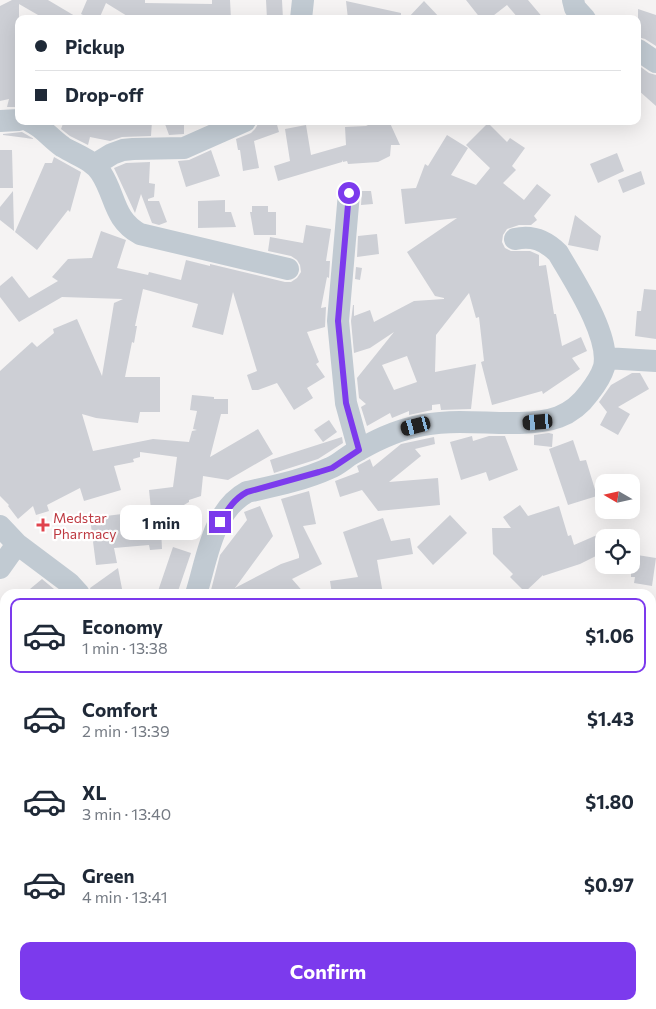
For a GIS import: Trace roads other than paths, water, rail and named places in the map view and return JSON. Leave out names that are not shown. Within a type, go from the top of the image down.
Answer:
[{"type":"street","points":[[301,15],[303,0]]},
{"type":"street","points":[[573,0],[575,8],[581,15]]},
{"type":"street","points":[[641,52],[656,62]]},
{"type":"street","points":[[0,121],[15,120]]},
{"type":"street","points":[[38,125],[62,146],[94,165],[105,180],[121,217],[129,228],[140,234],[288,269]]},
{"type":"street","points":[[94,165],[112,154],[133,148],[184,148],[235,125]]},
{"type":"street","points":[[349,193],[338,321],[346,403],[359,450]]},
{"type":"street","points":[[197,589],[213,534],[228,508],[238,497],[247,492],[332,468],[359,450],[394,432],[441,422],[521,423],[557,418],[571,412],[586,397],[600,379],[605,358],[597,324],[558,253],[550,245],[537,238],[525,236],[515,239]]},
{"type":"street","points":[[605,358],[656,361]]},
{"type":"street","points":[[0,526],[17,544],[70,583],[75,589]]},
{"type":"street","points":[[0,568],[17,544]]},
{"type":"place","name":"Medstar Pharmacy","points":[[43,525]]}]
